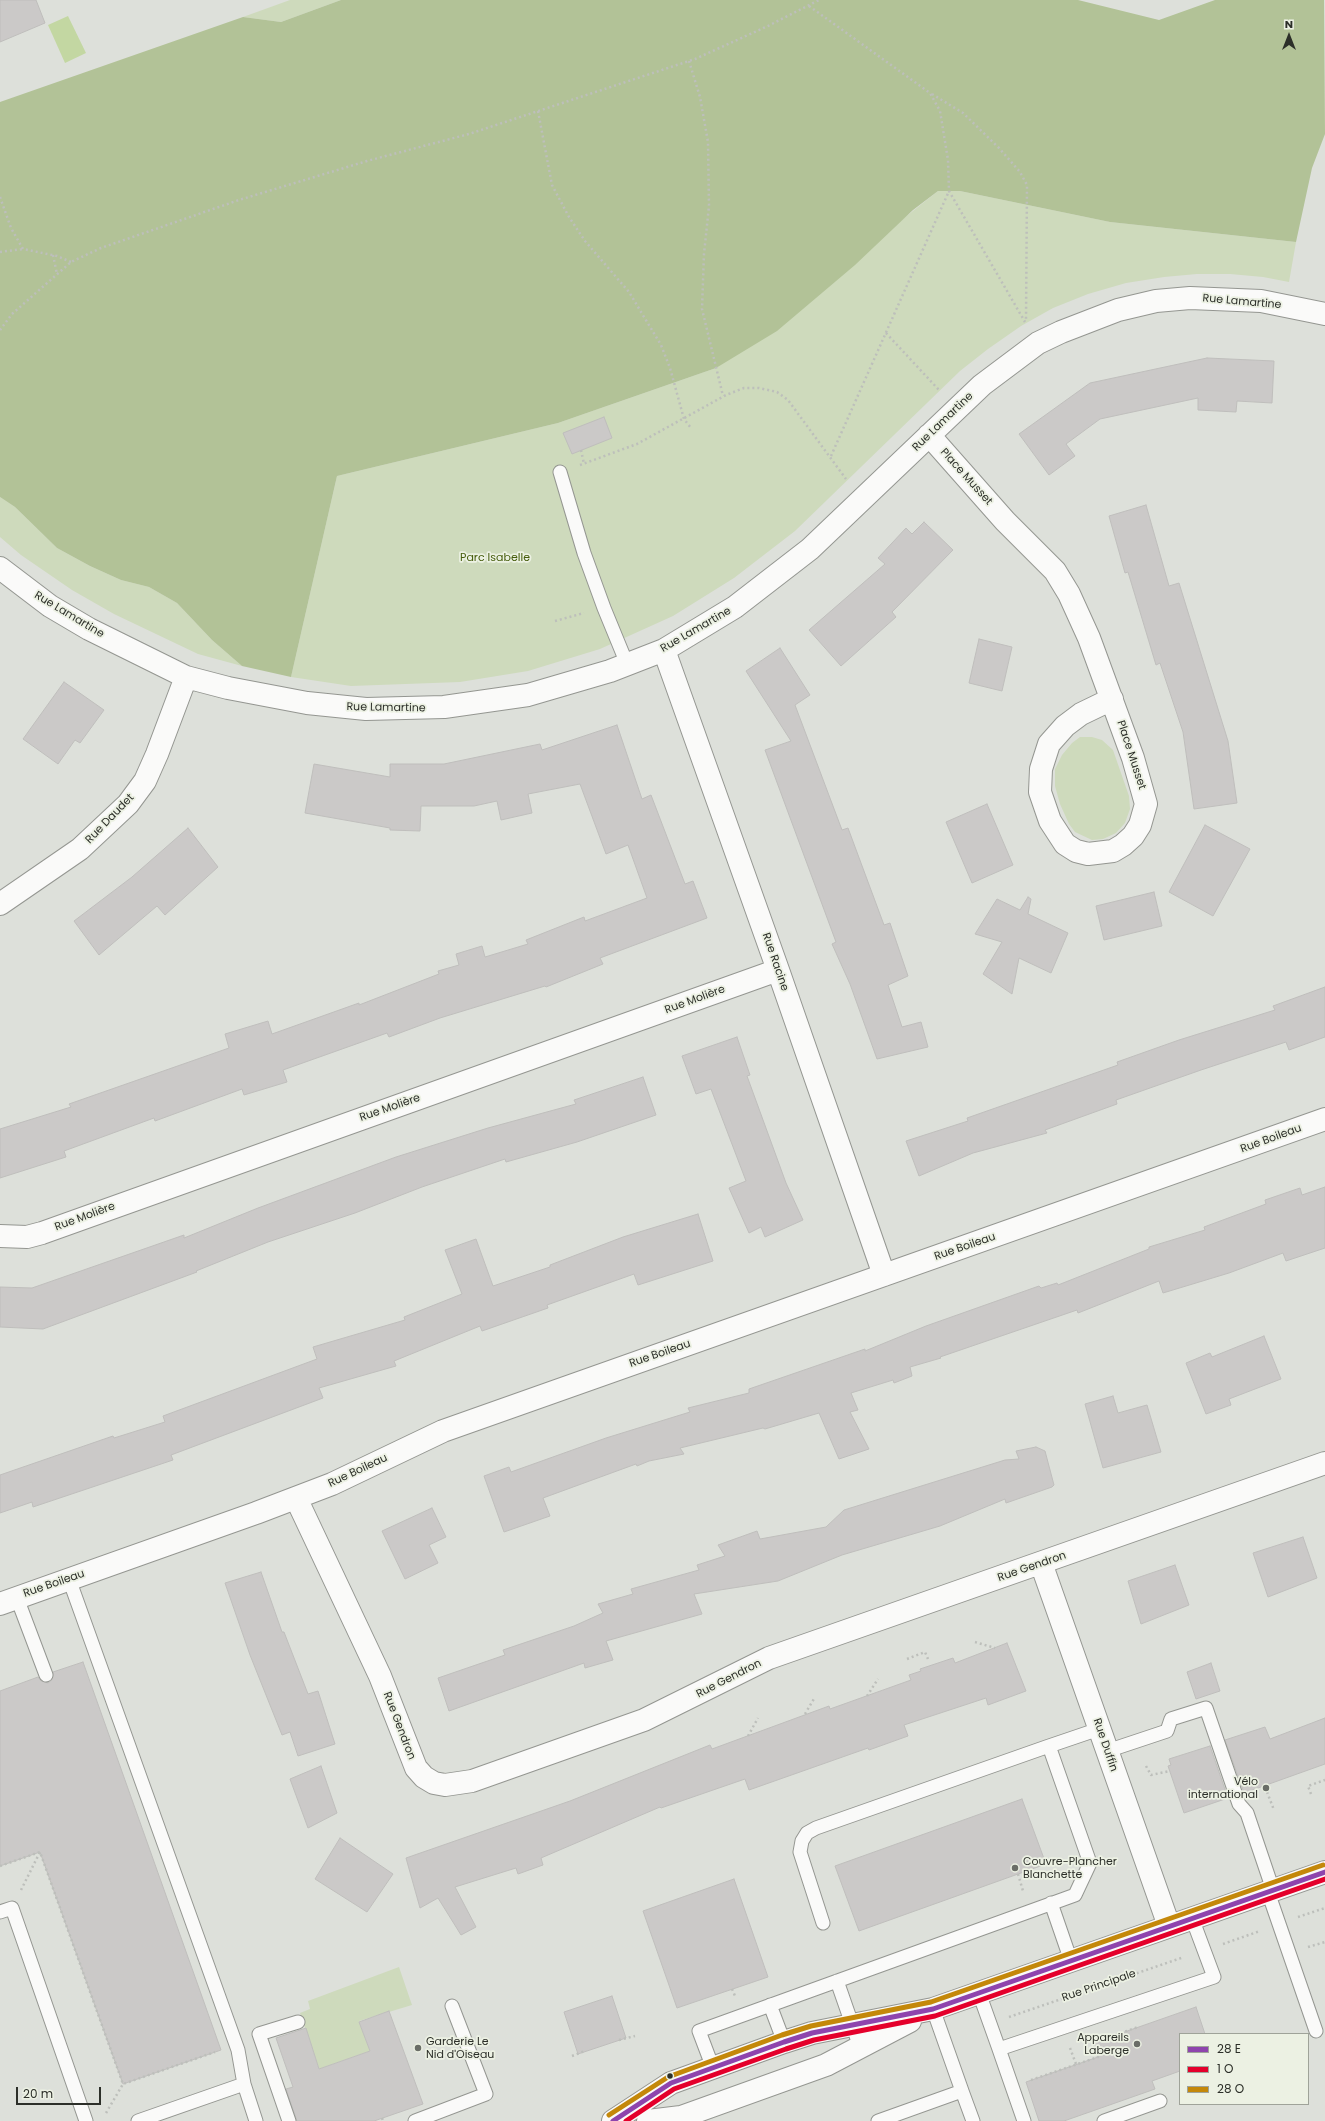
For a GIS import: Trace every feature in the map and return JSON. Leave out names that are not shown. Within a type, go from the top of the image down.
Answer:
[{"type":"street","name":"Rue Lamartine","points":[[0,568],[50,606],[89,629],[186,677],[271,697],[307,703],[366,709],[406,710],[444,708],[528,695],[628,664],[664,650],[736,607],[774,578],[831,529],[956,408],[1010,362],[1038,343],[1081,323],[1118,310],[1156,301],[1210,298],[1261,301],[1325,314]]},
{"type":"street","name":"Place Musset","points":[[929,435],[1005,521],[1055,571],[1081,618],[1112,699],[1142,785],[1146,804],[1144,816],[1133,836],[1123,845],[1113,851],[1088,854],[1076,851],[1065,844],[1050,821],[1040,792],[1041,769],[1049,744],[1065,726],[1081,714],[1112,699]]},
{"type":"street","name":"Rue Racine","points":[[664,650],[778,970],[884,1275]]},
{"type":"street","name":"Rue Daudet","points":[[0,904],[80,849],[128,804],[145,781],[151,768],[186,677]]},
{"type":"street","name":"Rue Molière","points":[[0,1236],[27,1237],[54,1228],[778,970]]},
{"type":"street","name":"Rue Boileau","points":[[9,1601],[332,1484],[443,1431],[1325,1119]]},
{"type":"street","name":"Rue Gendron","points":[[296,1498],[375,1666],[416,1768],[424,1777],[434,1783],[445,1785],[472,1781],[644,1720],[769,1658],[1041,1564],[1325,1463]]},
{"type":"street","name":"Rue Duffin","points":[[1041,1564],[1169,1926]]},
{"type":"street","points":[[612,2121],[671,2084],[784,2042],[812,2033],[933,2009],[1325,1872]]},
{"type":"street","points":[[648,2121],[706,2115],[826,2065],[933,2009]]},
{"type":"lane","points":[[560,472],[584,553],[604,608],[628,664]]},
{"type":"lane","points":[[69,1579],[238,2050],[244,2084],[256,2121]]},
{"type":"lane","points":[[9,1601],[46,1675]]},
{"type":"lane","points":[[1107,1751],[1167,1731],[1171,1720],[1206,1708],[1239,1804],[1247,1813],[1270,1891],[1316,2032]]},
{"type":"lane","points":[[823,1923],[800,1852],[802,1841],[807,1833],[816,1828],[1099,1729]]},
{"type":"lane","points":[[713,2068],[700,2030],[1075,1895],[1090,1863],[1049,1746]]},
{"type":"lane","points":[[1051,1903],[1071,1961]]},
{"type":"lane","points":[[6,1910],[86,2121]]},
{"type":"lane","points":[[999,2049],[1214,1977],[1192,1918]]},
{"type":"lane","points":[[837,1981],[860,2047]]},
{"type":"lane","points":[[979,1993],[1024,2121]]},
{"type":"lane","points":[[770,2004],[784,2042]]},
{"type":"lane","points":[[415,2121],[429,2119],[486,2094],[452,2006]]},
{"type":"lane","points":[[933,2009],[973,2121]]},
{"type":"lane","points":[[289,2121],[259,2034],[298,2022]]},
{"type":"lane","points":[[138,2121],[244,2084]]},
{"type":"lane","points":[[878,2121],[962,2091]]},
{"type":"lane","points":[[1104,2121],[1160,2101]]},
{"type":"path","points":[[0,330],[12,314],[71,262],[101,248],[239,200],[367,160],[469,134],[690,61],[819,0]]},
{"type":"path","points":[[809,6],[930,93],[963,113],[999,148],[1020,172],[1027,185],[1026,323],[949,191]]},
{"type":"path","points":[[690,61],[700,97],[708,142],[710,206],[704,254],[702,308],[724,396]]},
{"type":"path","points":[[831,456],[949,191],[948,160],[940,111],[930,93]]},
{"type":"path","points":[[538,111],[552,185],[569,217],[581,235],[629,292],[661,345],[670,368],[684,419],[691,428]]},
{"type":"path","points":[[0,197],[11,228],[23,249]]},
{"type":"path","points":[[0,252],[23,249],[53,255],[71,262]]},
{"type":"path","points":[[53,255],[57,274]]},
{"type":"path","points":[[886,333],[956,408]]},
{"type":"path","points":[[560,472],[637,444],[724,396],[744,388],[759,388],[777,392],[788,400],[831,456],[848,482]]},
{"type":"path","points":[[581,450],[584,464]]},
{"type":"path","points":[[555,621],[604,608]]},
{"type":"path","points":[[975,1642],[995,1648]]},
{"type":"path","points":[[907,1659],[925,1652],[928,1659]]},
{"type":"path","points":[[867,1696],[878,1679]]},
{"type":"path","points":[[805,1714],[815,1697]]},
{"type":"path","points":[[748,1736],[758,1718]]},
{"type":"path","points":[[1146,1766],[1151,1775],[1170,1772]]},
{"type":"path","points":[[1311,1794],[1308,1786],[1325,1780]]},
{"type":"path","points":[[1267,1792],[1274,1810]]},
{"type":"path","points":[[0,1866],[40,1852]]},
{"type":"path","points":[[6,1910],[40,1852]]},
{"type":"path","points":[[40,1852],[123,2084]]},
{"type":"path","points":[[1296,1918],[1325,1908]]},
{"type":"path","points":[[1220,1945],[1266,1928]]},
{"type":"path","name":"Rue Principale","points":[[1008,2018],[1190,1955]]},
{"type":"path","points":[[1026,2082],[1098,2056],[1093,2043],[1141,2026]]},
{"type":"path","points":[[619,2040],[635,2036]]},
{"type":"path","points":[[105,2115],[123,2084],[221,2050]]},
{"type":"path","points":[[572,2056],[586,2051]]},
{"type":"green space","points":[[290,0],[341,0],[281,22],[243,17]]},
{"type":"green space","name":"Parc Isabelle","points":[[938,191],[960,191],[1110,222],[1296,242],[1289,282],[1263,277],[1230,274],[1197,274],[1164,277],[1126,283],[1088,294],[1053,308],[1021,326],[960,371],[795,531],[734,578],[673,616],[600,649],[528,671],[460,682],[351,686],[291,677],[337,476],[558,423],[716,368]]},
{"type":"green space","points":[[0,497],[15,507],[57,548],[90,566],[121,580],[149,587],[177,603],[212,640],[242,666],[198,654],[114,614],[72,590],[21,555],[0,537]]},
{"type":"green space","points":[[1080,737],[1092,737],[1102,740],[1113,750],[1129,796],[1130,809],[1125,823],[1116,833],[1103,839],[1092,840],[1075,832],[1069,824],[1060,804],[1055,786],[1055,769],[1062,755],[1072,743]]},
{"type":"green space","points":[[399,1967],[412,2005],[359,2021],[370,2051],[319,2069],[300,2013],[310,2009],[308,2001]]},
{"type":"shaded area","points":[[341,0],[1078,0],[1159,20],[1215,0],[1324,0],[1325,134],[1312,168],[1296,242],[1110,222],[960,191],[938,191],[913,210],[855,265],[777,331],[716,368],[558,423],[337,476],[291,677],[242,666],[212,640],[177,603],[149,587],[121,580],[90,566],[57,548],[15,507],[0,497],[0,102],[243,17],[281,22]]},
{"type":"shaded area","points":[[68,16],[86,53],[65,63],[48,25]]},
{"type":"building","points":[[0,0],[36,0],[45,23],[0,42]]},
{"type":"building","points":[[1207,358],[1274,361],[1272,403],[1237,401],[1236,412],[1198,410],[1198,398],[1100,419],[1066,444],[1075,456],[1049,475],[1019,434],[1090,383]]},
{"type":"building","points":[[604,417],[612,438],[572,454],[563,433]]},
{"type":"building","points":[[1146,505],[1169,586],[1179,583],[1228,741],[1237,803],[1194,809],[1183,732],[1160,663],[1156,665],[1128,572],[1125,573],[1109,516]]},
{"type":"building","points":[[924,522],[953,550],[892,612],[896,617],[841,666],[809,630],[885,564],[878,558],[906,528],[912,534]]},
{"type":"building","points":[[979,639],[1012,647],[1002,691],[969,683]]},
{"type":"building","points":[[780,648],[810,695],[795,705],[842,830],[848,828],[884,925],[890,923],[908,976],[888,985],[902,1027],[921,1022],[928,1047],[877,1059],[850,984],[832,944],[836,942],[765,750],[791,741],[746,671]]},
{"type":"building","points":[[64,682],[104,710],[80,743],[75,740],[58,764],[23,739]]},
{"type":"building","points":[[617,725],[642,799],[651,795],[685,884],[693,881],[707,918],[600,958],[603,964],[546,987],[545,986],[440,1018],[389,1037],[387,1033],[283,1070],[287,1082],[244,1095],[242,1089],[155,1121],[154,1118],[64,1151],[66,1157],[0,1178],[0,1129],[71,1107],[69,1104],[229,1048],[225,1034],[268,1021],[272,1034],[359,1003],[359,1005],[439,974],[438,971],[459,965],[456,954],[482,946],[485,957],[528,944],[526,940],[584,917],[585,921],[647,898],[628,845],[606,854],[580,784],[528,794],[532,813],[501,820],[497,801],[474,806],[421,806],[420,831],[390,830],[390,828],[305,813],[314,764],[390,777],[390,764],[444,764],[540,744],[542,750]]},
{"type":"building","points":[[987,804],[1013,865],[972,883],[946,822]]},
{"type":"building","points":[[1205,825],[1250,849],[1213,916],[1169,892]]},
{"type":"building","points":[[188,828],[218,867],[165,915],[157,906],[99,955],[74,921],[132,877]]},
{"type":"building","points":[[1154,892],[1162,926],[1104,940],[1096,906]]},
{"type":"building","points":[[1028,897],[1031,899],[1028,914],[1068,933],[1051,973],[1019,958],[1012,994],[983,974],[1002,942],[975,934],[997,899],[1020,910]]},
{"type":"building","points":[[1325,987],[1325,1037],[1289,1050],[1286,1042],[1201,1070],[1116,1100],[1117,1104],[1045,1130],[1047,1133],[973,1153],[919,1176],[906,1141],[968,1121],[967,1118],[1118,1065],[1117,1062],[1179,1040],[1275,1010],[1273,1006]]},
{"type":"building","points":[[737,1037],[750,1075],[747,1076],[786,1183],[803,1220],[765,1237],[761,1227],[749,1233],[729,1188],[746,1181],[711,1089],[696,1094],[682,1056]]},
{"type":"building","points":[[643,1077],[656,1115],[577,1142],[506,1162],[505,1159],[422,1187],[355,1213],[268,1242],[196,1271],[197,1272],[43,1329],[0,1327],[0,1287],[32,1288],[184,1235],[184,1238],[258,1208],[396,1157],[488,1128],[576,1104],[574,1100]]},
{"type":"building","points":[[1325,1187],[1325,1248],[1286,1261],[1283,1253],[1229,1273],[1163,1293],[1159,1281],[1078,1313],[1077,1310],[940,1357],[941,1358],[910,1367],[912,1376],[894,1383],[893,1380],[851,1393],[858,1410],[850,1412],[869,1449],[839,1459],[819,1413],[765,1429],[763,1428],[680,1448],[684,1454],[649,1461],[637,1466],[636,1464],[543,1498],[550,1516],[504,1532],[484,1476],[509,1467],[511,1472],[606,1438],[690,1412],[688,1408],[749,1393],[749,1389],[865,1349],[865,1351],[926,1326],[1039,1286],[1041,1288],[1057,1283],[1058,1285],[1149,1249],[1149,1247],[1205,1230],[1204,1227],[1266,1204],[1265,1200],[1300,1188],[1302,1195]]},
{"type":"building","points":[[698,1214],[713,1261],[638,1285],[634,1274],[547,1305],[548,1308],[482,1331],[480,1326],[394,1361],[396,1366],[319,1388],[323,1398],[171,1455],[173,1460],[33,1507],[32,1502],[0,1513],[0,1475],[113,1436],[114,1438],[165,1422],[163,1416],[317,1359],[313,1347],[405,1320],[404,1317],[462,1294],[445,1250],[476,1239],[493,1286],[550,1267],[550,1265],[623,1237]]},
{"type":"building","points":[[1264,1336],[1281,1379],[1229,1399],[1231,1405],[1206,1414],[1186,1363],[1210,1353],[1212,1357]]},
{"type":"building","points":[[1113,1396],[1118,1413],[1147,1405],[1161,1452],[1103,1468],[1085,1404]]},
{"type":"building","points":[[1036,1447],[1045,1451],[1054,1485],[1052,1487],[1006,1503],[1005,1499],[940,1526],[842,1555],[778,1581],[694,1594],[702,1614],[606,1641],[613,1660],[585,1668],[584,1663],[449,1711],[438,1678],[505,1655],[503,1650],[574,1626],[603,1613],[598,1604],[633,1594],[631,1589],[699,1570],[697,1565],[725,1556],[718,1545],[757,1531],[760,1539],[826,1527],[844,1510],[1005,1460],[1019,1459],[1016,1451]]},
{"type":"building","points":[[432,1508],[446,1537],[429,1545],[438,1563],[405,1579],[382,1531]]},
{"type":"building","points":[[1303,1537],[1317,1578],[1268,1597],[1253,1553]]},
{"type":"building","points":[[1175,1565],[1189,1605],[1141,1624],[1128,1581]]},
{"type":"building","points":[[261,1572],[282,1632],[284,1632],[308,1694],[318,1691],[335,1744],[298,1756],[290,1732],[282,1735],[250,1655],[225,1583]]},
{"type":"building","points":[[1007,1643],[1026,1691],[988,1705],[986,1698],[904,1725],[908,1736],[869,1750],[868,1748],[749,1790],[745,1779],[661,1808],[660,1807],[541,1858],[543,1865],[518,1874],[516,1868],[455,1887],[476,1927],[461,1935],[438,1898],[420,1908],[406,1858],[570,1801],[710,1745],[712,1749],[829,1706],[830,1709],[911,1680],[909,1675],[921,1671],[920,1669],[953,1658],[955,1663]]},
{"type":"building","points":[[83,1662],[221,2050],[123,2084],[40,1852],[0,1866],[0,1691],[38,1677],[41,1681],[48,1683],[52,1680],[53,1672]]},
{"type":"building","points":[[1211,1663],[1220,1691],[1196,1699],[1187,1672]]},
{"type":"building","points":[[1325,1718],[1325,1764],[1244,1793],[1225,1740],[1265,1727],[1270,1739]]},
{"type":"building","points":[[1210,1746],[1228,1798],[1184,1813],[1168,1766],[1171,1765],[1169,1759]]},
{"type":"building","points":[[321,1766],[337,1813],[308,1828],[290,1779]]},
{"type":"building","points":[[1022,1799],[1046,1864],[859,1931],[835,1866]]},
{"type":"building","points":[[340,1838],[393,1874],[367,1912],[315,1879]]},
{"type":"building","points":[[734,1879],[768,1977],[677,2008],[643,1911]]},
{"type":"building","points":[[612,1996],[626,2038],[578,2054],[564,2012]]},
{"type":"building","points":[[1196,2007],[1205,2033],[1179,2033],[1179,2071],[1152,2081],[1155,2089],[1064,2121],[1039,2121],[1026,2082],[1098,2057],[1093,2043]]},
{"type":"building","points":[[389,2011],[423,2104],[374,2121],[297,2121],[286,2089],[293,2087],[276,2038],[306,2028],[319,2069],[370,2051],[359,2022]]},
{"type":"transit line","points":[[609,2115],[668,2077],[782,2035],[811,2026],[931,2002],[1323,1865]]},
{"type":"transit line","points":[[613,2121],[671,2083],[784,2042],[812,2033],[933,2009],[1325,1872]]},
{"type":"transit line","points":[[626,2121],[674,2089],[786,2049],[814,2040],[935,2016],[1325,1879]]},
{"type":"place","name":"Vélo international","points":[[1266,1788]]},
{"type":"place","name":"Couvre-Plancher Blanchette","points":[[1015,1868]]},
{"type":"place","name":"Appareils Laberge","points":[[1137,2044]]},
{"type":"place","name":"Garderie Le Nid d'Oiseau","points":[[418,2048]]}]
